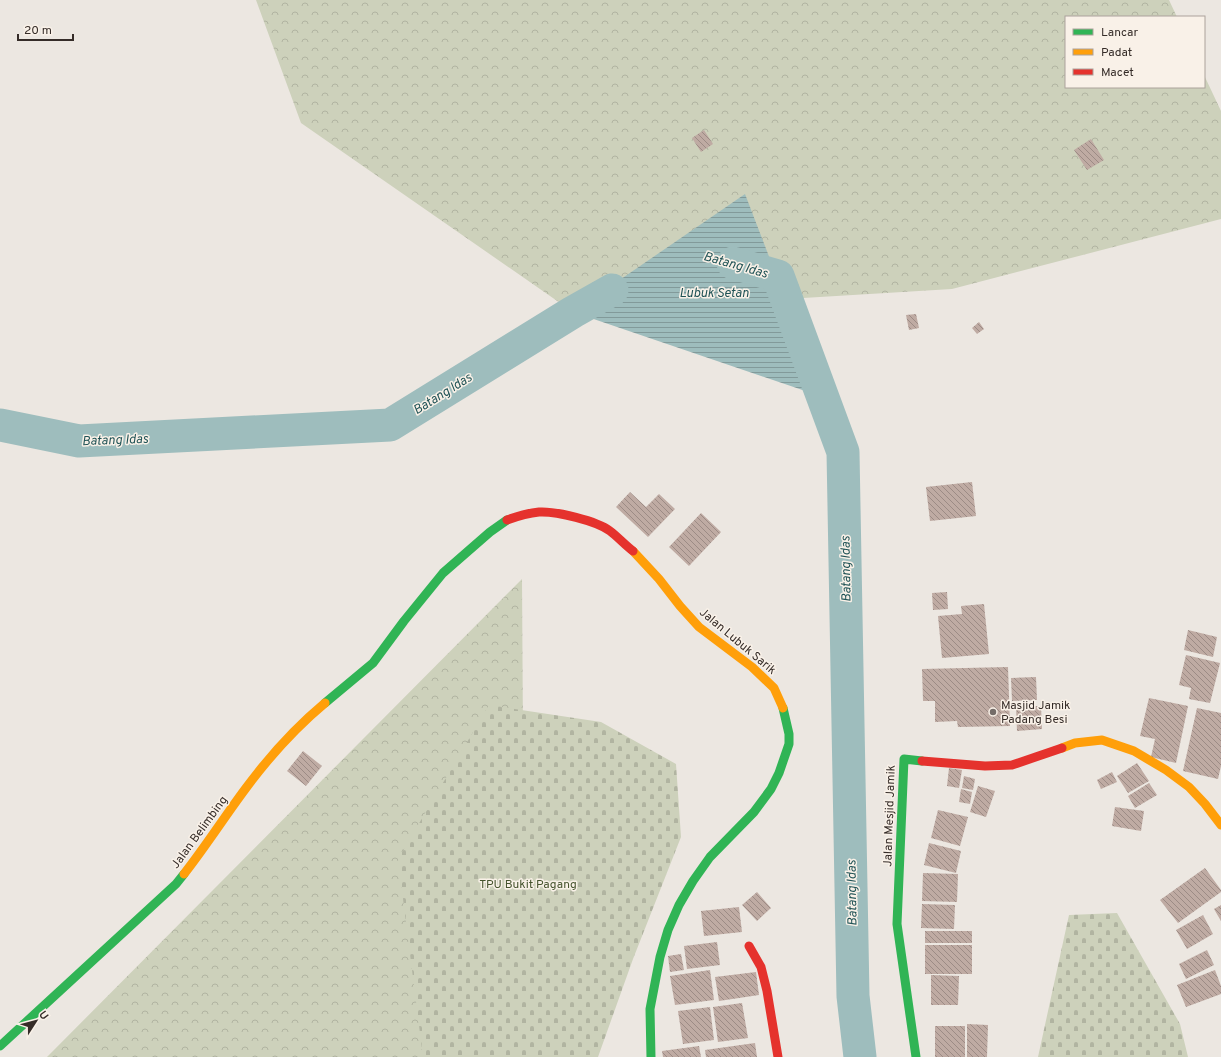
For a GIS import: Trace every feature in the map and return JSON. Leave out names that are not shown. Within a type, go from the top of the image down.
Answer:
[{"type":"street","name":"Jalan Lubuk Sarik","points":[[404,621],[443,573],[506,520],[525,514],[541,512],[556,513],[596,524],[608,530],[645,564],[699,627],[747,663],[774,688],[783,707],[789,734],[789,744],[779,773],[771,789],[754,812],[710,857],[693,881],[671,924],[660,957],[650,1009],[651,1057]]},
{"type":"street","name":"Jalan Belimbing","points":[[0,1046],[176,884],[202,851],[246,788],[282,744],[307,718],[372,663],[404,621]]},
{"type":"street","name":"Jalan Mesjid Jamik","points":[[916,1057],[897,924],[904,759],[985,766],[1012,765],[1075,743],[1102,740],[1134,752],[1172,774],[1206,804],[1221,825]]},
{"type":"street","points":[[750,946],[761,967],[767,991],[778,1057]]},
{"type":"green space","points":[[256,0],[1169,0],[1177,16],[1065,16],[1065,88],[1205,88],[1205,77],[1221,111],[1221,219],[952,289],[573,312],[301,123]]},
{"type":"green space","points":[[522,579],[525,1057],[47,1057]]},
{"type":"green space","name":"TPU Bukit Pagang","points":[[489,705],[601,722],[676,764],[681,837],[633,959],[598,1057],[423,1057],[398,859]]},
{"type":"green space","points":[[1117,913],[1180,1024],[1188,1057],[1038,1057],[1069,915]]},
{"type":"water","name":"Lubuk Setan","points":[[745,194],[823,397],[573,312]]},
{"type":"building","points":[[704,130],[713,144],[701,152],[692,138]]},
{"type":"building","points":[[1091,139],[1104,160],[1087,170],[1074,150]]},
{"type":"building","points":[[916,314],[919,328],[909,330],[906,315]]},
{"type":"building","points":[[979,322],[984,329],[977,334],[972,328]]},
{"type":"building","points":[[972,482],[976,516],[930,521],[926,487]]},
{"type":"building","points":[[630,492],[646,507],[659,494],[675,509],[648,537],[616,507]]},
{"type":"building","points":[[701,513],[721,532],[689,566],[669,547]]},
{"type":"building","points":[[947,592],[948,609],[933,610],[932,593]]},
{"type":"building","points":[[984,604],[989,654],[942,658],[938,616],[962,614],[961,606]]},
{"type":"building","points":[[1188,630],[1217,637],[1213,657],[1184,650]]},
{"type":"building","points":[[1186,655],[1220,663],[1210,703],[1189,699],[1191,688],[1179,685]]},
{"type":"building","points":[[1008,667],[1010,726],[958,727],[957,721],[935,722],[935,701],[923,701],[922,669]]},
{"type":"building","points":[[1036,677],[1037,700],[1012,701],[1011,678]]},
{"type":"building","points":[[1149,698],[1188,706],[1176,763],[1151,757],[1155,739],[1140,736]]},
{"type":"building","points":[[1041,706],[1042,729],[1017,731],[1016,707]]},
{"type":"building","points":[[1197,708],[1221,713],[1221,766],[1218,779],[1183,771]]},
{"type":"building","points":[[303,751],[322,766],[306,786],[287,771]]},
{"type":"building","points":[[1137,763],[1149,781],[1128,793],[1117,776]]},
{"type":"building","points":[[949,768],[962,770],[959,788],[947,786]]},
{"type":"building","points":[[1112,772],[1117,782],[1101,789],[1097,780]]},
{"type":"building","points":[[964,776],[975,779],[973,790],[962,788]]},
{"type":"building","points":[[1149,783],[1157,795],[1135,808],[1128,796]]},
{"type":"building","points":[[978,786],[995,791],[986,817],[970,812]]},
{"type":"building","points":[[961,789],[972,792],[970,804],[959,802]]},
{"type":"building","points":[[1115,807],[1144,811],[1141,831],[1112,826]]},
{"type":"building","points":[[938,810],[968,817],[960,846],[931,838]]},
{"type":"building","points":[[929,843],[961,851],[956,873],[924,865]]},
{"type":"building","points":[[1205,868],[1221,892],[1178,923],[1160,900]]},
{"type":"building","points":[[923,873],[958,874],[957,902],[922,901]]},
{"type":"building","points":[[757,892],[771,908],[757,921],[742,905]]},
{"type":"building","points":[[922,904],[955,905],[954,929],[921,928]]},
{"type":"building","points":[[1221,905],[1221,921],[1214,909]]},
{"type":"building","points":[[739,907],[742,932],[704,936],[701,911]]},
{"type":"building","points":[[1203,915],[1213,934],[1187,949],[1176,930]]},
{"type":"building","points":[[925,931],[972,931],[972,943],[925,943]]},
{"type":"building","points":[[717,942],[720,965],[687,969],[684,946]]},
{"type":"building","points":[[925,945],[972,945],[972,974],[925,974]]},
{"type":"building","points":[[1207,950],[1214,965],[1186,979],[1179,964]]},
{"type":"building","points":[[681,954],[684,970],[670,972],[668,956]]},
{"type":"building","points":[[710,970],[714,1000],[675,1005],[670,976]]},
{"type":"building","points":[[1215,970],[1221,986],[1221,994],[1186,1007],[1177,985]]},
{"type":"building","points":[[756,972],[759,995],[719,1001],[715,977]]},
{"type":"building","points":[[931,975],[959,976],[958,1005],[931,1005]]},
{"type":"building","points":[[742,1003],[748,1038],[718,1042],[713,1007]]},
{"type":"building","points":[[710,1007],[714,1040],[683,1044],[678,1011]]},
{"type":"building","points":[[967,1024],[988,1025],[987,1057],[967,1057]]},
{"type":"building","points":[[935,1026],[965,1026],[965,1057],[935,1057]]},
{"type":"building","points":[[755,1043],[757,1057],[706,1057],[705,1050]]},
{"type":"building","points":[[699,1046],[701,1057],[663,1057],[662,1051]]},
{"type":"waterway","name":"Batang Idas","points":[[733,263],[778,276],[843,452],[853,996],[860,1057]]},
{"type":"waterway","name":"Batang Idas","points":[[0,425],[79,441],[390,425],[573,312],[612,290]]},
{"type":"traffic: fast","points":[[325,703],[373,663],[404,621],[443,573],[490,532],[507,520]]},
{"type":"traffic: fast","points":[[651,1057],[650,1009],[660,957],[668,930],[679,905],[693,881],[710,857],[754,812],[771,789],[779,773],[789,744],[789,734],[783,708]]},
{"type":"traffic: fast","points":[[916,1057],[897,924],[904,759],[922,761]]},
{"type":"traffic: fast","points":[[0,1046],[176,884],[184,874]]},
{"type":"traffic: slow","points":[[633,551],[659,579],[699,627],[752,667],[774,688],[783,708]]},
{"type":"traffic: slow","points":[[184,874],[264,765],[283,743],[325,703]]},
{"type":"traffic: slow","points":[[1062,748],[1075,743],[1102,740],[1134,751],[1166,770],[1189,787],[1205,804],[1221,825]]},
{"type":"traffic: jam","points":[[507,520],[539,512],[576,517],[604,527],[633,551]]},
{"type":"traffic: jam","points":[[922,761],[985,766],[1012,765],[1062,748]]},
{"type":"traffic: jam","points":[[749,946],[761,967],[767,991],[778,1057]]},
{"type":"place","name":"Masjid Jamik Padang Besi","points":[[993,712]]}]
